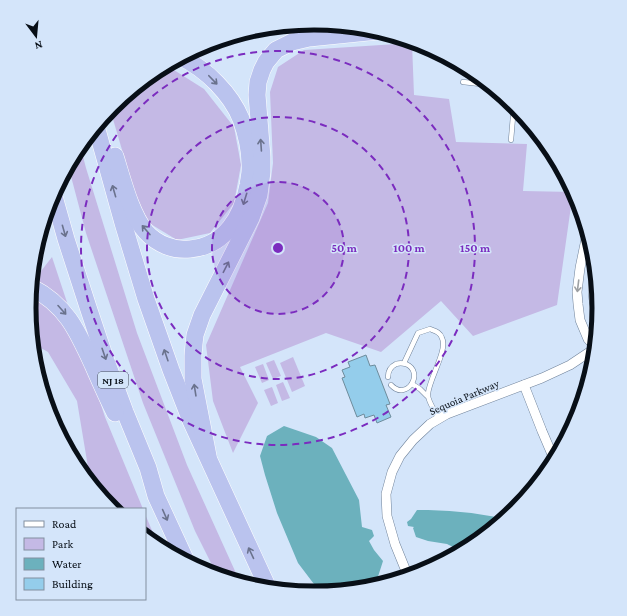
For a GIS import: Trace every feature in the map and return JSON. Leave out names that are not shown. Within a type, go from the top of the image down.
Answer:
[{"type":"highway","points":[[208,456],[193,379],[195,335],[202,315],[251,218],[259,195],[262,178],[262,157],[257,95],[258,82],[262,70],[266,62],[276,50],[292,42],[310,38],[357,33]]},
{"type":"highway","points":[[106,123],[133,210],[146,232],[160,243],[169,247],[185,250],[206,246],[224,235],[239,214],[246,195],[250,174],[247,141],[241,119],[230,100],[213,79],[187,61]]},
{"type":"highway","points":[[98,133],[146,299],[172,370],[191,420],[265,582]]},
{"type":"highway","name":"NJ 18","points":[[56,204],[92,320],[125,412],[148,468],[156,496],[182,553]]},
{"type":"highway","points":[[36,290],[58,305],[66,314],[82,340],[141,472],[156,496]]},
{"type":"street","points":[[584,247],[580,268],[577,298],[580,320],[589,341]]},
{"type":"street","name":"Sequoia Parkway","points":[[406,570],[395,544],[387,516],[386,494],[392,472],[400,456],[413,440],[430,424],[447,414],[542,378],[570,365],[587,353]]},
{"type":"street","points":[[524,385],[551,452]]},
{"type":"lane","points":[[463,82],[478,84]]},
{"type":"lane","points":[[511,140],[513,114]]},
{"type":"lane","points":[[404,364],[418,333],[430,329],[438,332],[442,338],[444,348],[427,396]]},
{"type":"lane","points":[[388,377],[391,367],[399,363],[411,368],[413,372],[414,376],[412,384],[409,387],[401,390],[396,389],[391,385]]},
{"type":"lane","points":[[412,384],[427,396],[439,419]]},
{"type":"green space","points":[[399,44],[412,48],[414,95],[449,99],[456,142],[527,144],[523,191],[566,192],[571,205],[557,305],[473,336],[441,301],[381,352],[326,333],[240,367],[258,403],[233,453],[213,401],[206,345],[268,203],[273,163],[270,92],[278,67],[304,50]]},
{"type":"green space","points":[[172,69],[204,89],[234,127],[241,165],[234,203],[210,233],[177,240],[149,223],[135,194],[112,116],[144,87]]},
{"type":"green space","points":[[82,154],[137,333],[187,465],[237,575],[213,567],[195,531],[143,403],[86,233],[70,174]]},
{"type":"green space","points":[[52,257],[105,417],[143,508],[120,508],[104,491],[89,471],[77,401],[48,352],[38,347],[36,326],[38,276]]},
{"type":"green space","points":[[293,357],[305,386],[292,392],[280,363]]},
{"type":"green space","points":[[274,360],[281,376],[273,379],[266,363]]},
{"type":"green space","points":[[263,364],[269,380],[262,383],[255,367]]},
{"type":"green space","points":[[283,382],[290,398],[282,401],[276,385]]},
{"type":"green space","points":[[272,387],[278,403],[271,406],[264,390]]},
{"type":"green space","points":[[146,516],[154,536],[146,530]]},
{"type":"water","points":[[284,426],[316,437],[332,448],[359,500],[362,527],[372,530],[374,536],[369,541],[383,561],[377,579],[350,584],[315,586],[298,563],[277,513],[260,456],[267,436]]},
{"type":"water","points":[[417,510],[460,512],[496,518],[483,529],[454,548],[447,544],[428,541],[416,537],[414,527],[408,526],[407,522]]},
{"type":"building","points":[[366,355],[370,366],[375,365],[390,404],[386,405],[391,417],[377,423],[374,415],[365,418],[364,414],[357,417],[342,378],[345,377],[342,370],[350,367],[348,362]]}]
